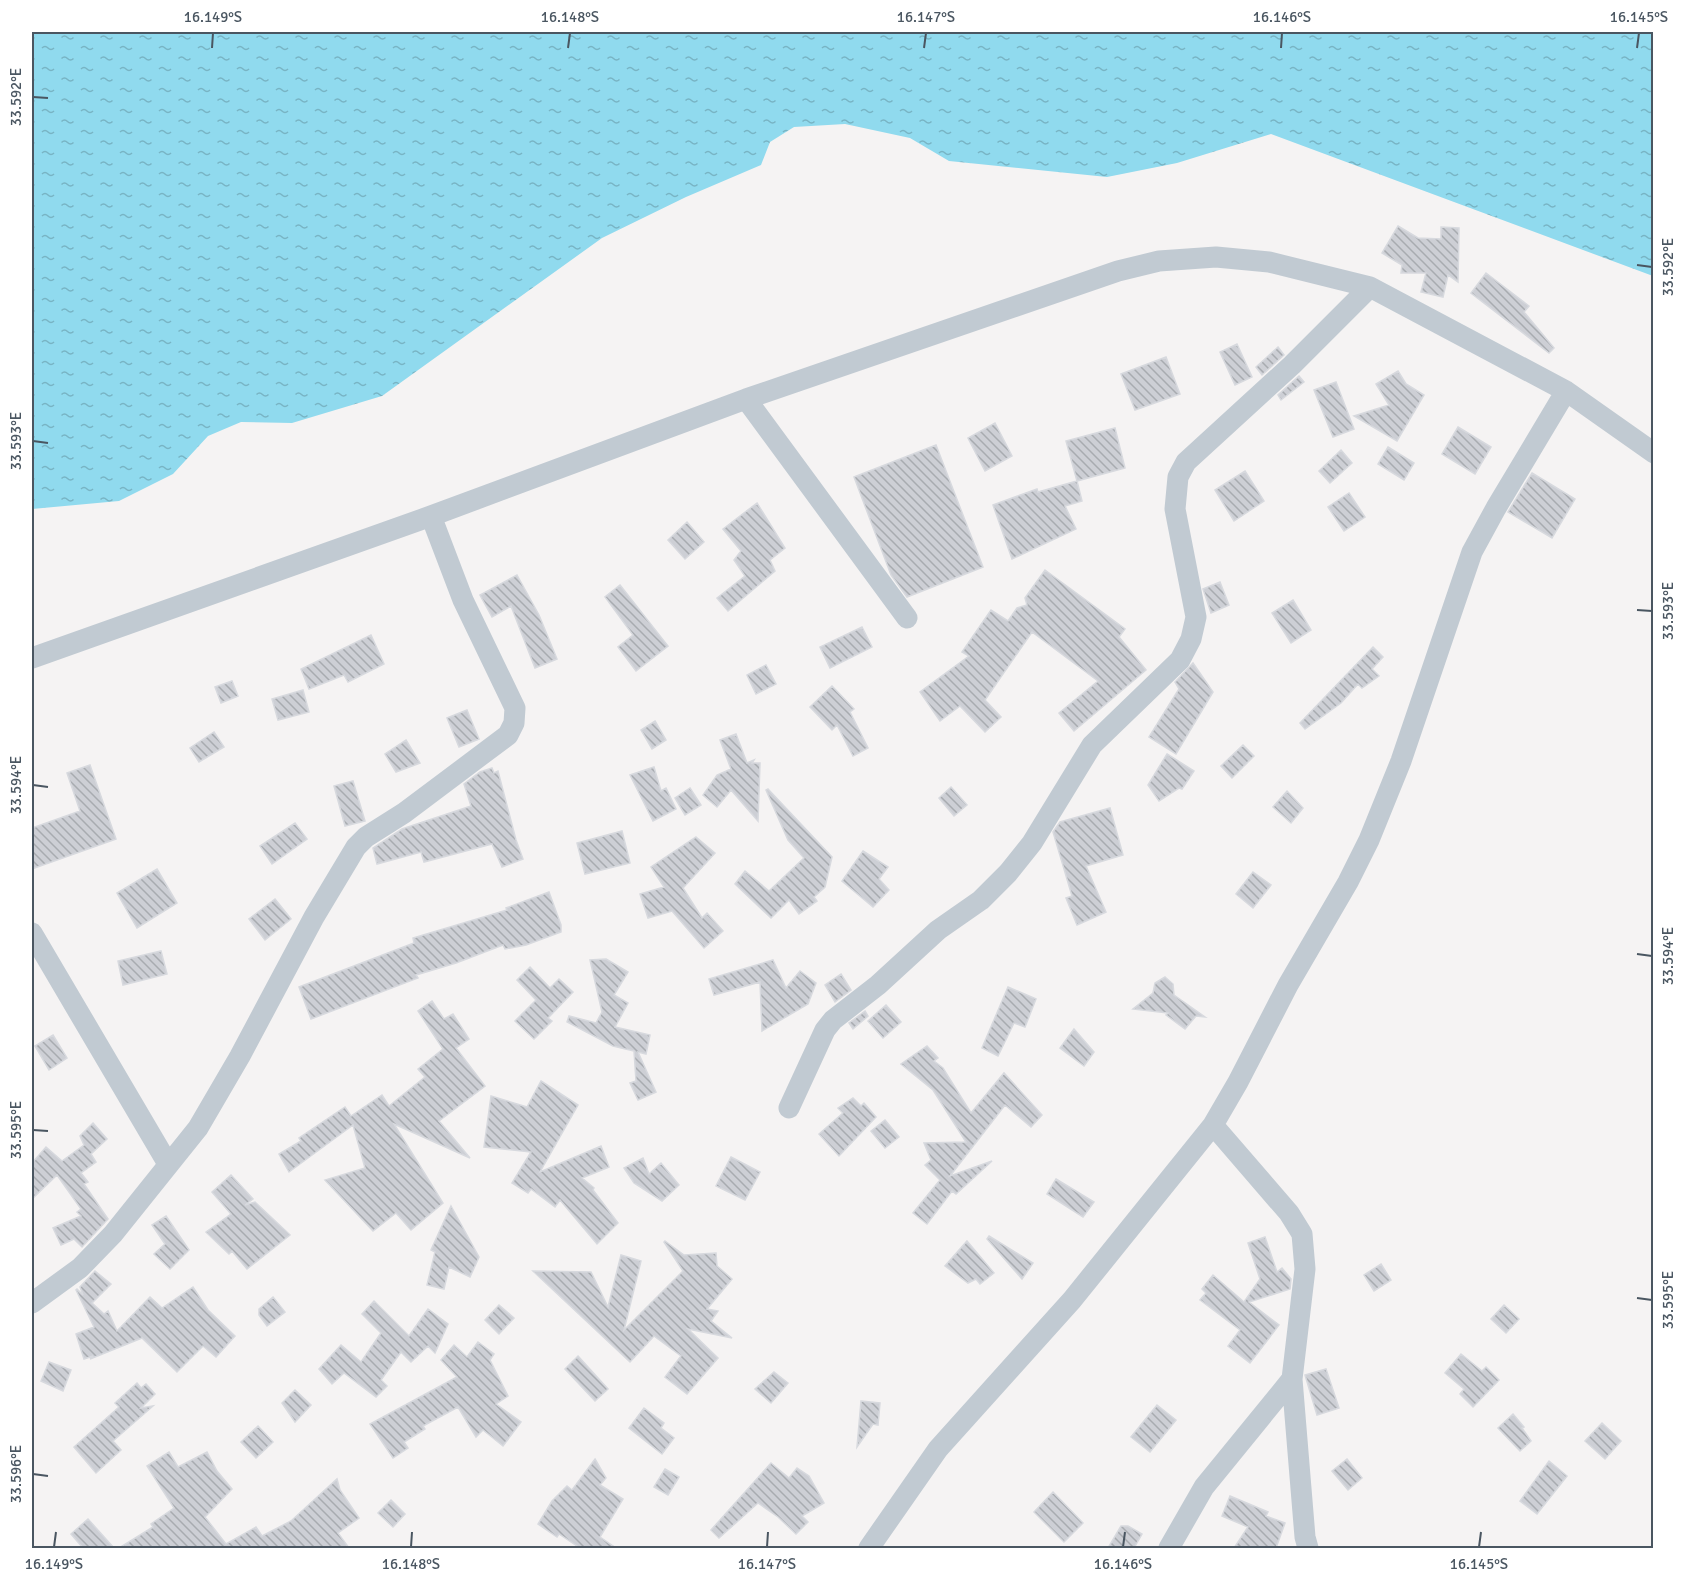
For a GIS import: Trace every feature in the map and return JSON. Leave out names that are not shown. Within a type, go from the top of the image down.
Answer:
[{"type":"street","points":[[32,658],[431,516],[746,399],[1118,271],[1159,261],[1216,257],[1269,262],[1370,287],[1566,391],[1653,453]]},
{"type":"street","points":[[789,1108],[825,1030],[833,1020],[878,985],[938,930],[981,900],[1008,873],[1032,843],[1092,744],[1180,660],[1191,639],[1196,617],[1175,509],[1178,477],[1186,462],[1292,365],[1370,287]]},
{"type":"street","points":[[869,1548],[938,1449],[1072,1300],[1213,1125],[1288,985],[1348,882],[1368,840],[1404,751],[1472,552],[1566,391]]},
{"type":"street","points":[[746,399],[907,618]]},
{"type":"street","points":[[32,1303],[80,1268],[105,1242],[198,1128],[240,1056],[314,917],[356,847],[378,828],[404,813],[508,735],[514,723],[515,708],[463,600],[431,516]]},
{"type":"street","points":[[32,933],[168,1164]]},
{"type":"street","points":[[1213,1125],[1289,1213],[1302,1234],[1305,1269],[1292,1379],[1305,1537],[1308,1548]]},
{"type":"street","points":[[1169,1548],[1204,1487],[1292,1379]]},
{"type":"water","points":[[32,32],[1653,32],[1653,276],[1271,134],[1177,163],[1107,177],[949,161],[910,138],[845,124],[794,127],[770,142],[761,165],[686,197],[602,238],[382,396],[292,423],[241,422],[208,436],[173,474],[119,501],[32,509]]},
{"type":"building","points":[[1398,226],[1418,238],[1441,239],[1441,227],[1459,228],[1458,282],[1448,275],[1443,297],[1421,292],[1426,273],[1401,273],[1402,265],[1382,253]]},
{"type":"building","points":[[1486,273],[1529,306],[1524,312],[1554,348],[1549,353],[1471,293]]},
{"type":"building","points":[[1237,344],[1252,377],[1235,385],[1220,352]]},
{"type":"building","points":[[1278,347],[1284,355],[1262,375],[1256,367]]},
{"type":"building","points":[[1166,357],[1180,394],[1135,410],[1121,374]]},
{"type":"building","points":[[1398,371],[1406,384],[1424,395],[1397,441],[1354,416],[1389,405],[1376,384]]},
{"type":"building","points":[[1299,376],[1304,382],[1281,400],[1278,395]]},
{"type":"building","points":[[1336,382],[1354,429],[1333,437],[1314,390]]},
{"type":"building","points":[[995,423],[1012,456],[985,471],[968,438]]},
{"type":"building","points":[[1458,427],[1491,447],[1475,474],[1442,454]]},
{"type":"building","points":[[1115,428],[1125,468],[1077,481],[1066,441]]},
{"type":"building","points":[[936,445],[983,567],[907,597],[891,575],[854,477]]},
{"type":"building","points":[[1388,447],[1414,463],[1404,480],[1378,464]]},
{"type":"building","points":[[1341,450],[1352,463],[1330,483],[1319,471]]},
{"type":"building","points":[[1245,471],[1264,501],[1234,521],[1215,490]]},
{"type":"building","points":[[1532,473],[1575,499],[1552,538],[1508,512]]},
{"type":"building","points":[[1077,481],[1082,501],[1065,506],[1076,529],[1012,559],[993,505],[1037,489],[1038,492]]},
{"type":"building","points":[[1349,493],[1365,517],[1344,531],[1328,507]]},
{"type":"building","points":[[757,503],[785,548],[770,560],[775,571],[728,611],[717,598],[745,576],[734,560],[741,551],[723,529]]},
{"type":"building","points":[[687,522],[704,542],[685,559],[668,540]]},
{"type":"building","points":[[1045,570],[1125,629],[1119,637],[1146,670],[1074,731],[1059,713],[1098,681],[1032,632],[985,700],[1001,717],[985,732],[960,706],[940,721],[920,692],[969,656],[962,652],[991,610],[1008,621],[1017,608],[1027,605],[1025,598]]},
{"type":"building","points":[[517,575],[539,615],[557,659],[535,668],[511,606],[492,617],[480,595]]},
{"type":"building","points":[[1220,582],[1229,605],[1211,613],[1203,589]]},
{"type":"building","points":[[620,585],[668,646],[636,671],[618,647],[633,635],[605,597]]},
{"type":"building","points":[[1293,600],[1311,630],[1291,643],[1272,613]]},
{"type":"building","points":[[862,627],[872,647],[830,668],[820,647]]},
{"type":"building","points":[[371,635],[384,664],[348,682],[344,675],[309,689],[301,669]]},
{"type":"building","points":[[1373,647],[1383,657],[1372,669],[1379,676],[1362,688],[1358,684],[1341,703],[1305,729],[1300,723]]},
{"type":"building","points":[[1193,663],[1213,692],[1176,754],[1149,737],[1179,689],[1175,682]]},
{"type":"building","points":[[766,665],[776,684],[756,694],[747,675]]},
{"type":"building","points":[[232,681],[238,696],[221,703],[215,687]]},
{"type":"building","points":[[832,686],[854,709],[850,712],[868,748],[853,756],[837,725],[832,730],[810,707]]},
{"type":"building","points":[[303,690],[309,712],[278,720],[272,699]]},
{"type":"building","points":[[467,710],[479,739],[459,747],[447,718]]},
{"type":"building","points":[[655,721],[666,740],[652,749],[641,730]]},
{"type":"building","points":[[214,732],[224,747],[199,762],[190,748]]},
{"type":"building","points":[[736,734],[747,763],[754,760],[752,763],[760,763],[758,821],[731,790],[717,807],[703,795],[717,775],[731,769],[720,740]]},
{"type":"building","points":[[406,740],[420,763],[396,772],[385,754]]},
{"type":"building","points":[[1243,745],[1254,756],[1232,778],[1221,766]]},
{"type":"building","points":[[1167,754],[1194,771],[1182,789],[1179,788],[1159,801],[1148,785]]},
{"type":"building","points":[[90,765],[116,839],[32,869],[32,828],[80,811],[67,773]]},
{"type":"building","points":[[654,767],[661,791],[666,788],[676,809],[653,821],[630,775]]},
{"type":"building","points":[[492,768],[494,773],[498,771],[523,859],[502,867],[492,844],[424,862],[421,852],[377,864],[373,848],[402,829],[471,806],[464,784],[480,772]]},
{"type":"building","points":[[353,781],[365,821],[345,826],[334,786]]},
{"type":"building","points":[[951,787],[967,805],[954,816],[939,798]]},
{"type":"building","points":[[690,788],[701,805],[685,815],[675,798]]},
{"type":"building","points":[[768,789],[832,857],[825,887],[814,897],[817,901],[799,914],[789,900],[771,918],[735,884],[745,871],[769,891],[804,858],[788,840],[766,790]]},
{"type":"building","points":[[1287,791],[1303,808],[1291,823],[1273,807]]},
{"type":"building","points":[[1110,808],[1123,855],[1086,866],[1106,912],[1077,925],[1066,898],[1072,896],[1053,832],[1060,822]]},
{"type":"building","points":[[295,823],[307,839],[272,864],[260,846]]},
{"type":"building","points":[[622,831],[630,863],[585,874],[577,843]]},
{"type":"building","points":[[696,837],[715,853],[683,888],[702,918],[707,913],[723,931],[704,948],[672,911],[648,918],[640,894],[664,887],[651,867]]},
{"type":"building","points":[[863,851],[888,867],[879,879],[889,890],[873,907],[842,881]]},
{"type":"building","points":[[157,869],[177,903],[137,928],[117,893]]},
{"type":"building","points":[[1253,872],[1271,885],[1253,908],[1236,894]]},
{"type":"building","points":[[549,892],[561,925],[561,932],[526,945],[505,949],[503,945],[416,975],[418,978],[311,1019],[299,987],[414,943],[413,938],[507,910],[506,908]]},
{"type":"building","points":[[275,899],[291,919],[265,940],[249,919]]},
{"type":"building","points":[[161,951],[167,974],[123,985],[118,961]]},
{"type":"building","points":[[606,959],[628,972],[614,995],[628,1003],[615,1027],[650,1035],[646,1054],[638,1052],[656,1092],[638,1100],[630,1083],[636,1081],[634,1051],[613,1046],[567,1022],[569,1016],[596,1023],[602,1012],[590,960]]},
{"type":"building","points":[[773,960],[786,988],[800,971],[816,983],[808,1004],[762,1031],[760,982],[714,995],[709,979]]},
{"type":"building","points":[[530,967],[550,988],[559,979],[573,992],[548,1018],[552,1021],[534,1039],[515,1021],[536,1000],[517,980]]},
{"type":"building","points":[[841,974],[851,990],[835,1002],[825,985]]},
{"type":"building","points":[[1165,977],[1173,984],[1174,995],[1205,1017],[1196,1016],[1185,1029],[1166,1015],[1168,1013],[1133,1009],[1153,993],[1155,983]]},
{"type":"building","points":[[1008,987],[1036,999],[1025,1027],[1014,1023],[998,1056],[982,1048]]},
{"type":"building","points":[[432,1001],[444,1019],[453,1014],[469,1039],[456,1048],[485,1086],[439,1121],[470,1158],[394,1124],[443,1203],[411,1230],[396,1213],[373,1231],[325,1180],[365,1168],[353,1125],[289,1172],[279,1154],[301,1141],[299,1138],[345,1107],[351,1116],[382,1095],[389,1106],[425,1077],[418,1069],[443,1049],[418,1011]]},
{"type":"building","points":[[886,1005],[901,1022],[883,1038],[868,1021]]},
{"type":"building","points":[[865,1011],[868,1016],[853,1029],[849,1023]]},
{"type":"building","points":[[1074,1029],[1094,1052],[1084,1066],[1060,1048]]},
{"type":"building","points":[[53,1035],[67,1058],[49,1070],[35,1046]]},
{"type":"building","points":[[927,1046],[938,1058],[934,1061],[943,1068],[971,1113],[1004,1073],[1042,1115],[1031,1127],[1005,1105],[950,1176],[992,1161],[956,1194],[952,1191],[927,1224],[913,1213],[940,1180],[925,1165],[931,1160],[924,1143],[966,1142],[933,1090],[901,1064]]},
{"type":"building","points":[[541,1081],[578,1105],[540,1172],[601,1146],[609,1167],[582,1178],[594,1188],[593,1190],[618,1223],[597,1244],[560,1200],[555,1207],[531,1189],[528,1193],[512,1183],[531,1152],[484,1147],[491,1096],[527,1107]]},
{"type":"building","points":[[853,1098],[861,1106],[864,1103],[876,1117],[839,1156],[819,1134],[843,1113],[838,1108]]},
{"type":"building","points":[[885,1120],[899,1137],[885,1148],[871,1131]]},
{"type":"building","points":[[93,1123],[107,1139],[91,1154],[96,1162],[81,1173],[88,1182],[84,1184],[108,1219],[82,1247],[74,1239],[61,1245],[53,1228],[81,1216],[77,1212],[81,1209],[57,1175],[32,1199],[32,1163],[46,1147],[62,1161],[84,1145],[80,1136]]},
{"type":"building","points":[[731,1157],[760,1172],[745,1200],[716,1186]]},
{"type":"building","points":[[643,1158],[649,1174],[661,1163],[679,1185],[662,1201],[634,1183],[624,1168]]},
{"type":"building","points":[[231,1175],[253,1199],[245,1205],[255,1202],[290,1235],[247,1269],[232,1251],[229,1254],[206,1232],[231,1214],[212,1192]]},
{"type":"building","points":[[1056,1179],[1094,1202],[1083,1217],[1047,1194]]},
{"type":"building","points":[[451,1206],[479,1257],[470,1277],[449,1267],[444,1289],[427,1285],[435,1252],[431,1250]]},
{"type":"building","points":[[166,1216],[189,1250],[170,1269],[154,1254],[165,1244],[152,1225]]},
{"type":"building","points":[[989,1236],[1033,1263],[1022,1279],[987,1239]]},
{"type":"building","points":[[1265,1237],[1277,1272],[1282,1268],[1291,1279],[1290,1289],[1249,1302],[1279,1325],[1250,1363],[1228,1346],[1240,1330],[1200,1300],[1206,1293],[1202,1289],[1213,1275],[1244,1302],[1260,1279],[1248,1243]]},
{"type":"building","points":[[665,1241],[684,1255],[716,1253],[717,1266],[732,1279],[707,1309],[718,1311],[711,1321],[732,1338],[688,1329],[718,1358],[687,1394],[665,1377],[681,1356],[654,1336],[630,1362],[533,1271],[591,1272],[608,1307],[621,1255],[641,1261],[624,1330],[683,1271]]},
{"type":"building","points":[[967,1241],[994,1273],[980,1284],[976,1279],[968,1283],[945,1266]]},
{"type":"building","points":[[1381,1264],[1391,1280],[1374,1291],[1364,1275]]},
{"type":"building","points":[[95,1271],[111,1284],[92,1303],[104,1314],[108,1311],[117,1331],[150,1297],[162,1308],[193,1287],[208,1310],[235,1336],[216,1357],[203,1346],[177,1372],[142,1338],[90,1359],[93,1356],[84,1359],[76,1334],[94,1327],[76,1290],[83,1295],[80,1287]]},
{"type":"building","points":[[273,1297],[285,1312],[267,1326],[259,1315],[259,1309]]},
{"type":"building","points":[[374,1301],[409,1336],[428,1309],[448,1324],[435,1353],[428,1346],[411,1362],[401,1352],[381,1380],[387,1386],[376,1397],[344,1373],[332,1384],[319,1369],[341,1345],[361,1362],[381,1333],[362,1314]]},
{"type":"building","points":[[499,1305],[514,1318],[499,1334],[485,1320]]},
{"type":"building","points":[[1504,1305],[1519,1319],[1506,1333],[1491,1319]]},
{"type":"building","points":[[478,1342],[494,1354],[490,1360],[508,1396],[496,1404],[521,1422],[503,1446],[483,1430],[476,1437],[458,1407],[423,1426],[425,1429],[404,1442],[408,1448],[393,1458],[370,1424],[457,1377],[441,1360],[454,1345],[467,1357]]},
{"type":"building","points":[[1461,1354],[1482,1371],[1486,1367],[1499,1380],[1473,1407],[1460,1394],[1464,1389],[1445,1373]]},
{"type":"building","points":[[578,1356],[608,1389],[595,1401],[565,1369]]},
{"type":"building","points":[[49,1362],[71,1370],[63,1391],[41,1381]]},
{"type":"building","points":[[1326,1369],[1339,1408],[1317,1415],[1305,1375]]},
{"type":"building","points":[[774,1372],[788,1383],[771,1403],[755,1389]]},
{"type":"building","points":[[137,1383],[141,1388],[146,1384],[155,1394],[141,1408],[153,1406],[113,1441],[121,1450],[96,1473],[74,1447],[119,1407],[115,1403]]},
{"type":"building","points":[[295,1390],[311,1405],[295,1422],[282,1403]]},
{"type":"building","points":[[861,1401],[880,1403],[878,1425],[873,1424],[857,1447]]},
{"type":"building","points":[[1157,1405],[1176,1420],[1150,1452],[1131,1437]]},
{"type":"building","points":[[644,1408],[664,1423],[661,1428],[674,1438],[662,1454],[629,1428]]},
{"type":"building","points":[[1513,1414],[1524,1427],[1522,1428],[1531,1441],[1520,1451],[1498,1428]]},
{"type":"building","points":[[1602,1423],[1621,1441],[1605,1459],[1585,1441]]},
{"type":"building","points":[[258,1426],[273,1442],[256,1458],[241,1442]]},
{"type":"building","points":[[169,1452],[178,1467],[207,1452],[217,1471],[232,1489],[205,1517],[226,1544],[256,1527],[262,1536],[291,1521],[337,1479],[340,1490],[359,1518],[338,1533],[349,1548],[119,1548],[153,1527],[151,1524],[174,1508],[147,1466]]},
{"type":"building","points":[[595,1459],[606,1478],[600,1485],[623,1499],[600,1537],[616,1548],[580,1548],[559,1534],[557,1537],[538,1524],[552,1501],[567,1486],[572,1490]]},
{"type":"building","points":[[1347,1459],[1362,1478],[1348,1490],[1332,1471]]},
{"type":"building","points":[[1549,1461],[1567,1476],[1537,1514],[1520,1501]]},
{"type":"building","points":[[771,1463],[789,1478],[797,1468],[809,1476],[824,1503],[802,1516],[808,1522],[796,1534],[758,1503],[719,1538],[711,1530]]},
{"type":"building","points":[[665,1469],[679,1477],[668,1495],[654,1487]]},
{"type":"building","points":[[1053,1492],[1083,1523],[1064,1542],[1034,1512]]},
{"type":"building","points":[[1230,1496],[1268,1512],[1266,1516],[1285,1523],[1276,1548],[1234,1548],[1248,1527],[1222,1516]]},
{"type":"building","points":[[391,1500],[405,1514],[393,1527],[378,1513]]},
{"type":"building","points":[[88,1519],[114,1548],[83,1548],[71,1534]]},
{"type":"building","points":[[1121,1526],[1128,1526],[1142,1534],[1134,1548],[1108,1548]]}]
